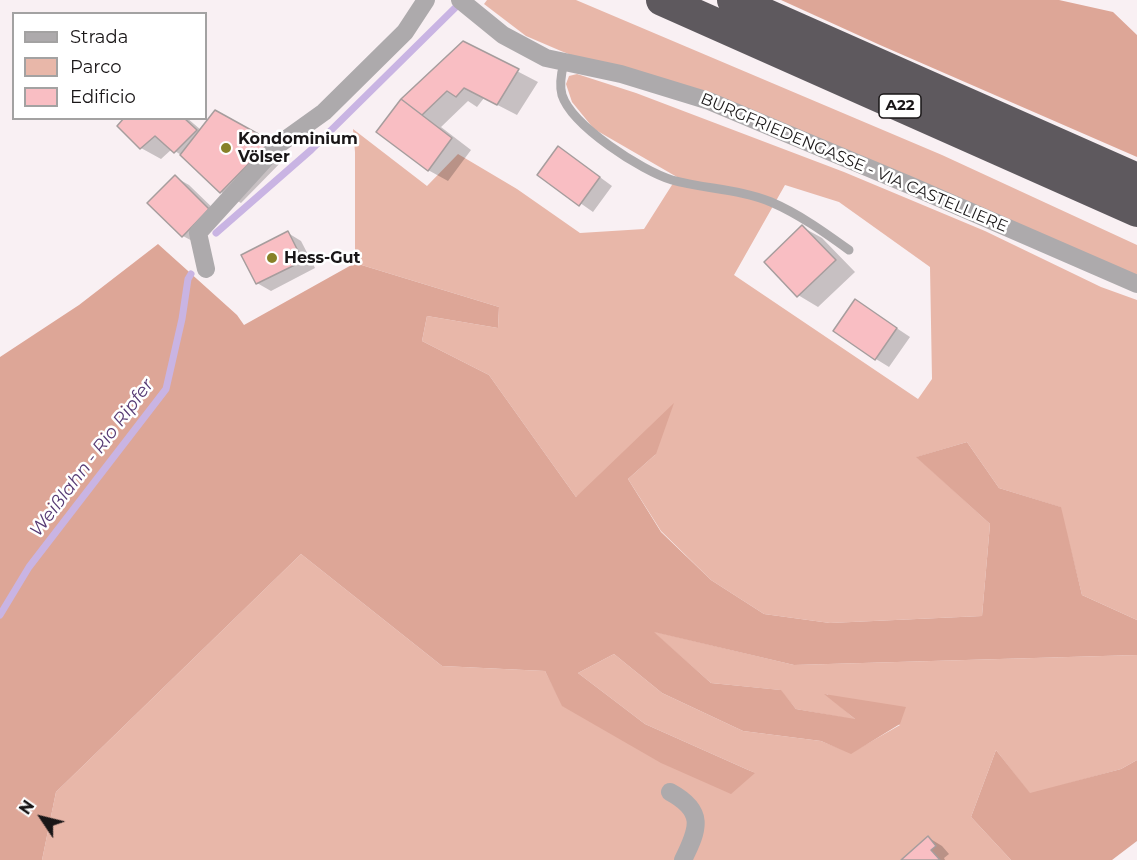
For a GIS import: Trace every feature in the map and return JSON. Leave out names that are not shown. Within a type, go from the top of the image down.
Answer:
[{"type":"highway","name":"A22","points":[[662,0],[1137,212]]},
{"type":"highway","name":"A22","points":[[733,0],[1137,179]]},
{"type":"street","points":[[206,269],[198,233],[279,146],[324,112],[405,32],[426,0]]},
{"type":"street","name":"BURGFRIEDENGASSE - VIA CASTELLIERE","points":[[465,4],[503,35],[546,58],[621,74],[709,101],[1137,284]]},
{"type":"street","points":[[670,792],[684,800],[696,816],[695,826],[683,860]]},
{"type":"lane","points":[[564,63],[560,77],[562,95],[575,117],[590,131],[632,159],[657,174],[673,180],[769,201],[801,217],[849,250]]},
{"type":"green space","points":[[487,0],[576,0],[942,155],[1137,245],[1137,275],[561,51],[526,36],[484,4]]},
{"type":"green space","points":[[577,74],[636,93],[844,172],[985,231],[1101,287],[1137,300],[1137,620],[1082,595],[1060,507],[999,488],[967,442],[917,457],[990,524],[982,616],[830,623],[764,614],[711,580],[661,531],[628,479],[656,454],[576,497],[489,375],[422,341],[427,316],[498,328],[499,307],[355,263],[353,129],[427,186],[458,154],[517,189],[580,233],[644,229],[677,177],[594,129],[572,102],[566,84],[569,76]],"holes":[[[785,185],[839,202],[930,267],[932,379],[918,399],[734,275]]]},
{"type":"green space","points":[[301,554],[442,666],[545,671],[563,706],[755,773],[645,724],[578,673],[614,654],[662,693],[743,731],[821,741],[851,753],[900,725],[826,694],[856,720],[796,709],[780,690],[711,683],[652,631],[794,665],[1137,655],[1137,760],[1121,769],[1030,794],[996,750],[971,817],[1011,860],[42,860],[56,792]]},
{"type":"shaded area","points":[[781,0],[1059,0],[1113,12],[1137,35],[1137,157],[880,45]]},
{"type":"shaded area","points":[[158,244],[237,315],[244,325],[355,263],[499,307],[498,328],[427,316],[422,341],[489,375],[576,497],[674,403],[656,454],[628,479],[661,532],[711,580],[764,614],[830,623],[982,616],[990,524],[916,457],[967,442],[999,488],[1061,507],[1082,595],[1137,620],[1137,655],[794,665],[654,632],[711,683],[781,690],[796,709],[855,719],[824,694],[906,707],[900,724],[851,754],[821,741],[743,731],[662,693],[614,654],[578,673],[645,724],[755,773],[731,794],[661,763],[562,706],[545,671],[442,666],[301,554],[56,792],[42,860],[0,860],[0,357],[79,305]]},
{"type":"shaded area","points":[[996,750],[1030,793],[1121,769],[1137,760],[1137,841],[1112,860],[1011,860],[971,817]]},
{"type":"building","points":[[463,41],[519,69],[497,105],[464,88],[456,97],[447,91],[422,115],[401,99]]},
{"type":"building","points":[[401,99],[452,138],[428,171],[376,132]]},
{"type":"building","name":"Kondominium Völser","points":[[215,110],[271,141],[220,193],[180,155]]},
{"type":"building","points":[[122,120],[186,120],[197,130],[174,153],[155,136],[140,149],[117,126]]},
{"type":"building","points":[[558,146],[600,177],[579,206],[537,175]]},
{"type":"building","points":[[175,175],[209,209],[182,237],[147,203]]},
{"type":"building","points":[[802,225],[836,260],[797,297],[764,262]]},
{"type":"building","name":"Hess-Gut","points":[[288,231],[303,261],[256,284],[241,255]]},
{"type":"building","points":[[855,299],[897,328],[875,360],[833,331]]},
{"type":"building","points":[[928,836],[936,846],[931,850],[940,860],[901,860]]},
{"type":"waterway","name":"Weißlahn - Rio Ripfer","points":[[216,233],[311,150],[460,3]]},
{"type":"waterway","name":"Weißlahn - Rio Ripfer","points":[[0,615],[29,567],[166,389],[182,319],[188,279],[191,274]]},
{"type":"place","name":"Kondominium Völser","points":[[226,148]]},
{"type":"place","name":"Hess-Gut","points":[[272,258]]}]
